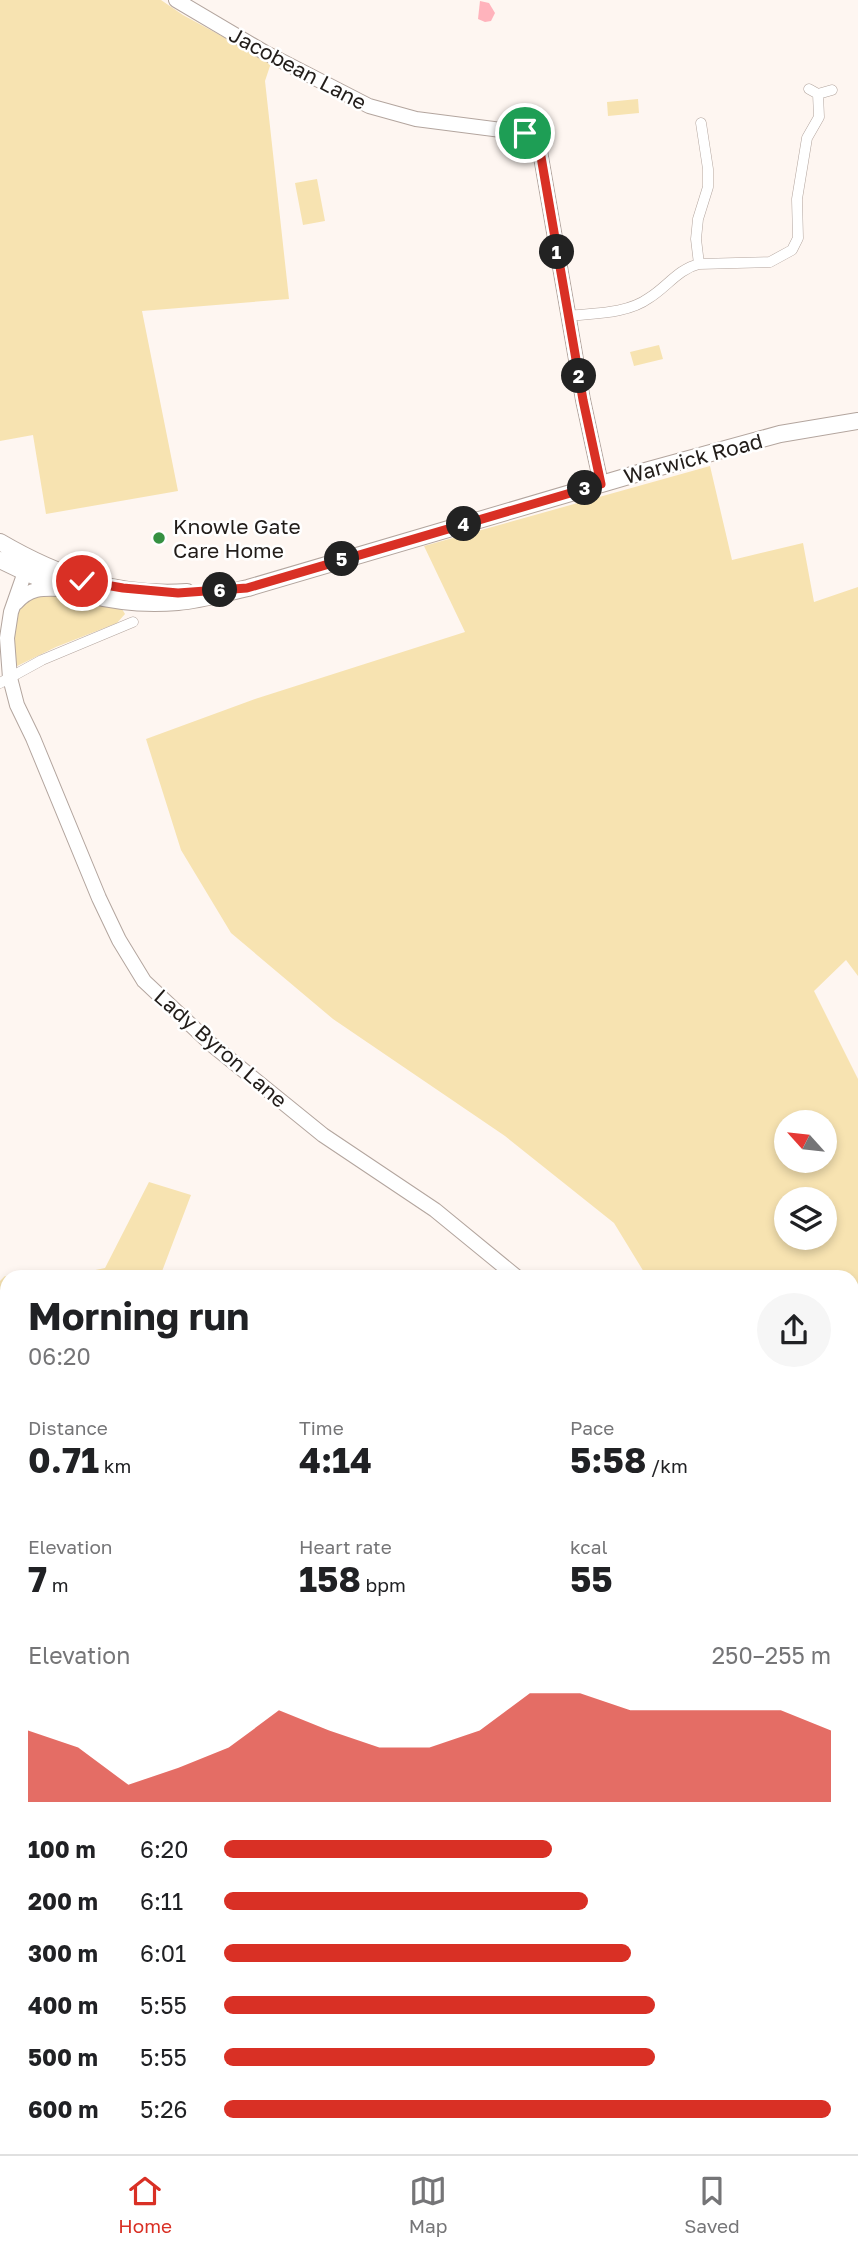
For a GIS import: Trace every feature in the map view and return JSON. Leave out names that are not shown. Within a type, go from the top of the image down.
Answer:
[{"type":"main road","name":"Warwick Road","points":[[247,588],[780,434],[858,421]]},
{"type":"main road","points":[[2,552],[30,559],[82,581],[123,588],[178,593],[247,588]]},
{"type":"main road","points":[[2,552],[24,572],[66,590],[101,598],[151,604],[180,602],[247,588]]},
{"type":"street","name":"Jacobean Lane","points":[[176,0],[264,52],[369,106],[416,119],[525,133],[535,141],[542,164],[601,484]]},
{"type":"street","points":[[568,316],[627,309],[637,305],[690,266],[770,262],[792,250],[797,243],[800,223],[797,199],[807,138],[819,117],[813,92],[832,90]]},
{"type":"street","points":[[699,264],[696,239],[698,219],[708,187],[701,123]]},
{"type":"street","points":[[2,552],[14,585],[13,607]]},
{"type":"street","name":"Lady Byron Lane","points":[[24,572],[7,638],[5,681],[33,738],[99,898],[119,940],[144,981],[211,1044],[323,1135],[435,1210],[508,1270]]},
{"type":"street","points":[[13,607],[28,592],[40,588],[66,590]]},
{"type":"street","points":[[5,681],[42,660],[133,622]]},
{"type":"shaded area","points":[[0,0],[161,0],[271,63],[265,81],[289,299],[142,311],[178,491],[46,514],[33,435],[0,441]]},
{"type":"shaded area","points":[[480,1],[489,3],[495,13],[491,21],[478,19]]},
{"type":"shaded area","points":[[638,99],[639,113],[608,116],[607,102]]},
{"type":"shaded area","points":[[317,179],[325,221],[303,225],[295,183]]},
{"type":"shaded area","points":[[659,345],[663,359],[634,366],[630,352]]},
{"type":"shaded area","points":[[710,466],[732,560],[803,543],[814,602],[858,587],[858,976],[846,960],[814,991],[858,1079],[858,1270],[643,1270],[614,1223],[505,1136],[333,1019],[231,933],[181,850],[146,739],[255,699],[465,632],[424,546]]},
{"type":"shaded area","points":[[33,595],[58,595],[122,609],[125,614],[117,623],[56,647],[13,668],[12,638],[15,618]]},
{"type":"shaded area","points":[[149,1182],[191,1195],[163,1270],[95,1270],[105,1268]]},
{"type":"place","name":"Knowle Gate Care Home","points":[[159,538]]},
{"type":"route","points":[[82,581],[178,593],[247,588],[601,484],[583,400],[540,151],[535,141],[525,133]]}]
